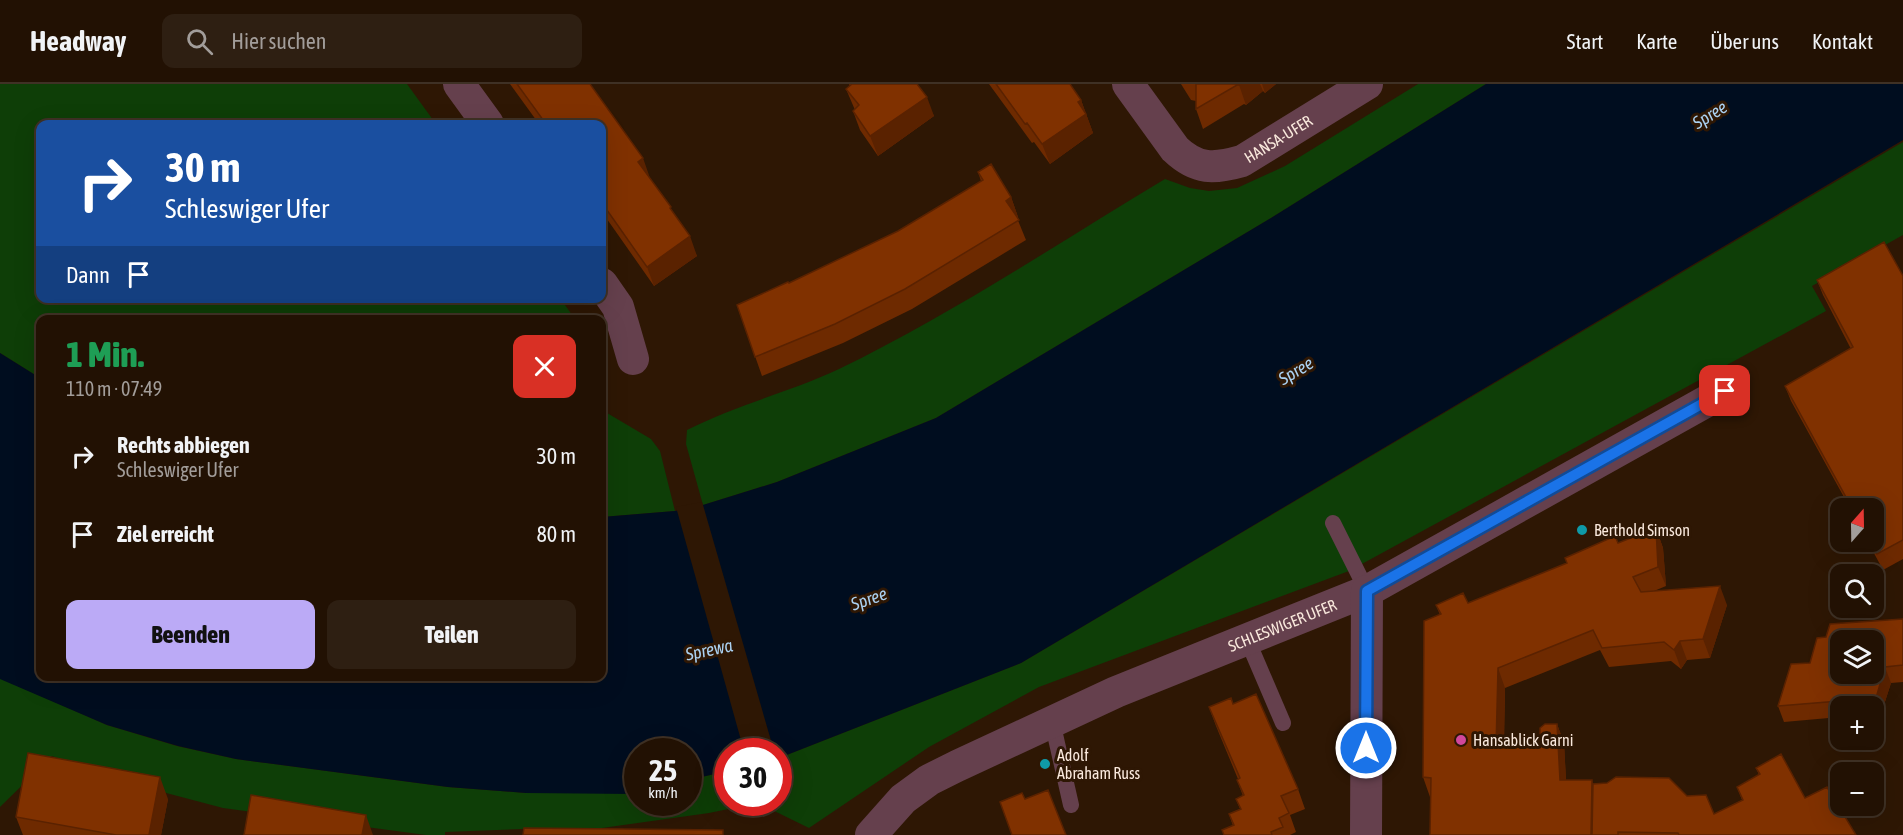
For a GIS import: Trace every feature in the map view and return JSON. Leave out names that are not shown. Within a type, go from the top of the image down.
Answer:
[{"type":"street","points":[[459,84],[485,120]]},
{"type":"street","name":"HANSA-UFER","points":[[1128,84],[1175,149],[1184,157],[1202,166],[1220,167],[1242,161],[1367,84]]},
{"type":"street","points":[[606,290],[618,307],[633,359]]},
{"type":"street","name":"SCHLESWIGER UFER","points":[[871,835],[903,799],[929,780],[1116,692],[1367,591],[1725,391]]},
{"type":"street","points":[[1366,835],[1367,591]]},
{"type":"lane","points":[[1333,523],[1367,591]]},
{"type":"lane","points":[[1247,639],[1283,723]]},
{"type":"lane","points":[[1052,721],[1071,805]]},
{"type":"green space","points":[[0,84],[407,84],[433,120],[36,120],[36,303],[564,303],[572,315],[36,315],[36,376],[0,353]]},
{"type":"green space","points":[[1418,84],[1486,84],[1271,218],[936,418],[777,482],[703,505],[686,444],[687,430],[839,369],[881,348],[1004,278],[1165,179],[1190,188],[1209,191],[1237,188],[1285,166]]},
{"type":"green space","points":[[1903,142],[1903,235],[1812,286],[1826,311],[1349,571],[1039,687],[929,747],[809,828],[785,816],[792,816],[792,753],[1021,663]]},
{"type":"green space","points":[[606,412],[651,439],[660,451],[675,511],[606,517]]},
{"type":"green space","points":[[0,678],[107,725],[177,746],[236,759],[448,787],[526,793],[624,793],[624,816],[688,816],[602,828],[445,832],[445,835],[426,835],[223,808],[117,780],[52,756],[0,807]]},
{"type":"green space","points":[[714,774],[714,812],[702,814],[702,777]]},
{"type":"water","points":[[1486,84],[1903,84],[1903,140],[1021,663],[792,753],[792,738],[714,738],[714,774],[702,777],[702,738],[624,738],[624,794],[526,793],[448,787],[236,759],[178,746],[107,725],[0,679],[0,353],[36,376],[36,681],[606,681],[606,517],[675,511],[703,505],[777,482],[936,418],[1271,218]]},
{"type":"pier","points":[[702,502],[770,738],[740,738],[676,507]]},
{"type":"building","points":[[517,84],[590,84],[643,158],[638,162],[690,236],[647,267],[606,209],[606,120],[543,120]]},
{"type":"building","points":[[852,84],[917,84],[927,97],[870,136],[853,111],[859,105],[846,89]]},
{"type":"building","points":[[996,84],[1070,84],[1081,100],[1078,102],[1086,114],[1042,144]]},
{"type":"building","points":[[1196,84],[1241,84],[1196,109]]},
{"type":"building","points":[[991,164],[1011,197],[1006,201],[1019,220],[905,289],[835,324],[755,357],[737,305],[898,231],[983,180],[978,172]]},
{"type":"building","points":[[1884,242],[1903,276],[1903,540],[1884,550],[1884,498],[1847,498],[1785,386],[1853,347],[1817,280]]},
{"type":"building","points":[[1656,528],[1658,567],[1633,577],[1641,592],[1720,586],[1703,639],[1680,641],[1674,650],[1664,642],[1602,648],[1593,630],[1498,668],[1496,748],[1505,748],[1507,745],[1533,745],[1540,740],[1540,728],[1545,724],[1557,724],[1560,780],[1592,780],[1591,835],[1430,835],[1431,778],[1423,777],[1424,621],[1441,614],[1436,605],[1463,593],[1468,603],[1567,563],[1565,558],[1615,536],[1618,543]]},
{"type":"building","points":[[1903,619],[1903,665],[1885,667],[1884,670],[1884,630],[1830,630],[1830,684],[1880,684],[1877,696],[1830,696],[1830,702],[1778,706],[1791,664],[1810,663],[1817,638],[1826,637],[1830,624]]},
{"type":"building","points":[[1256,694],[1298,789],[1281,796],[1289,813],[1279,818],[1283,827],[1271,832],[1272,835],[1224,835],[1222,830],[1234,825],[1229,814],[1241,809],[1236,799],[1244,795],[1237,780],[1240,778],[1209,707],[1231,698],[1233,704]]},
{"type":"building","points":[[28,753],[160,777],[149,835],[116,835],[16,817]]},
{"type":"building","points":[[1781,754],[1805,798],[1827,787],[1830,792],[1830,816],[1845,816],[1856,835],[1679,835],[1678,833],[1618,832],[1618,835],[1592,835],[1593,784],[1607,783],[1616,777],[1669,778],[1687,796],[1706,795],[1714,814],[1743,800],[1737,787],[1760,774],[1756,768]]},
{"type":"building","points":[[1048,790],[1066,835],[1012,835],[1000,802],[1022,793],[1025,799]]},
{"type":"building","points":[[251,795],[366,815],[362,835],[244,835]]},
{"type":"building","points":[[524,828],[723,830],[723,835],[523,835]]},
{"type":"place","name":"Berthold Simson","points":[[1582,530]]},
{"type":"place","name":"Hansablick Garni","points":[[1461,740]]},
{"type":"place","name":"Adolf Abraham Russ","points":[[1045,764]]},
{"type":"route","points":[[1366,748],[1367,591],[1725,391]]},
{"type":"water label","name":"Spree","points":[[1710,115]]},
{"type":"water label","name":"Spree","points":[[1296,371]]},
{"type":"water label","name":"Spree","points":[[869,599]]},
{"type":"water label","name":"Sprewa","points":[[709,650]]}]
